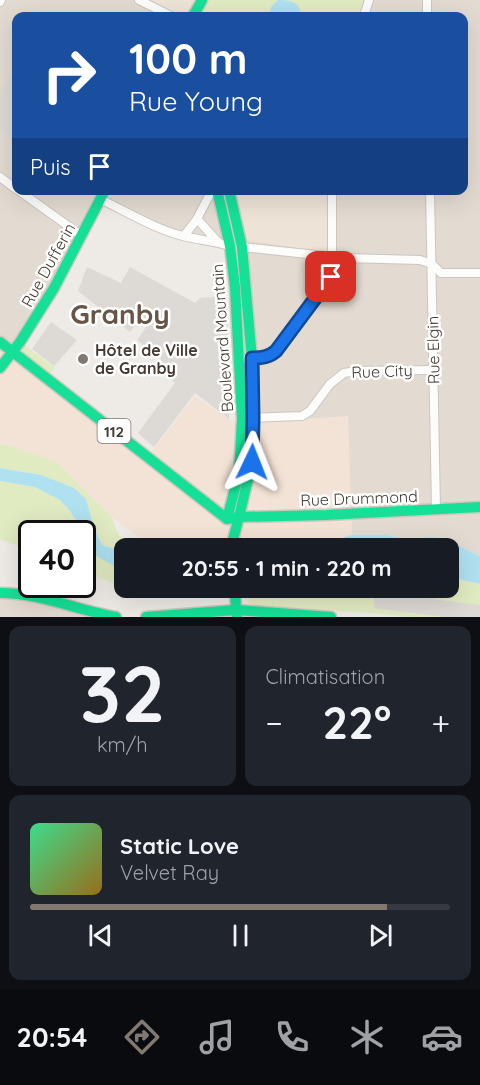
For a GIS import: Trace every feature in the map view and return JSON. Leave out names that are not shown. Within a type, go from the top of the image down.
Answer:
[{"type":"street","points":[[139,0],[163,12]]},
{"type":"street","points":[[0,177],[12,186]]},
{"type":"street","points":[[24,195],[82,236]]},
{"type":"street","points":[[103,195],[165,230],[236,247],[345,258],[420,260],[432,264],[441,273],[480,273]]},
{"type":"street","name":"Rue Dufferin","points":[[0,368],[54,288],[103,195]]},
{"type":"street","points":[[184,236],[197,219],[210,195]]},
{"type":"street","name":"Boulevard Mountain","points":[[219,195],[236,247],[235,287],[240,359],[252,462],[234,538]]},
{"type":"street","name":"Boulevard Mountain","points":[[227,519],[239,472],[248,418],[252,358],[230,195]]},
{"type":"street","points":[[332,195],[332,256]]},
{"type":"street","name":"Rue Elgin","points":[[430,195],[436,510]]},
{"type":"street","points":[[204,206],[220,203],[233,206]]},
{"type":"street","points":[[197,219],[218,242]]},
{"type":"street","points":[[240,359],[262,358],[276,351],[345,258]]},
{"type":"street","name":"112","points":[[0,342],[227,519]]},
{"type":"street","name":"Rue City","points":[[248,418],[302,416],[310,411],[330,384],[344,373],[434,370]]},
{"type":"street","name":"Rue Drummond","points":[[227,519],[480,507]]},
{"type":"street","points":[[227,519],[230,538]]},
{"type":"street","points":[[0,593],[18,593],[117,617]]},
{"type":"street","points":[[235,598],[237,614]]},
{"type":"street","points":[[146,617],[237,614],[332,617]]},
{"type":"shaded area","points":[[0,0],[202,0],[196,12],[12,12],[12,195],[239,195],[329,253],[326,195],[468,195],[468,12],[360,12],[364,0],[480,0],[480,556],[459,546],[459,538],[352,535],[343,538],[140,538],[10,446],[0,445]],"holes":[[[101,199],[183,238],[236,247],[246,358],[245,423],[228,517],[12,352]]]},
{"type":"shaded area","points":[[139,0],[202,0],[195,12],[163,12]]},
{"type":"shaded area","points":[[12,73],[12,139],[0,131],[0,92]]},
{"type":"shaded area","points":[[234,195],[326,195],[329,253],[244,240]]},
{"type":"shaded area","points":[[87,267],[121,283],[130,267],[195,303],[200,298],[227,296],[229,419],[195,393],[154,447],[138,433],[175,383],[157,366],[161,359],[137,340],[149,323],[142,317],[130,332],[78,291]]},
{"type":"shaded area","points":[[51,322],[77,340],[54,366],[32,349]]},
{"type":"shaded area","points":[[0,342],[150,454],[195,396],[232,421],[245,423],[348,416],[352,535],[343,538],[140,538],[10,446],[0,445]]},
{"type":"shaded area","points":[[0,590],[18,595],[18,598],[28,598],[94,617],[0,617]]},
{"type":"shaded area","points":[[375,598],[423,598],[480,605],[480,617],[445,617],[374,608]]},
{"type":"green space","points":[[202,0],[364,0],[360,12],[196,12]]},
{"type":"green space","points":[[20,342],[55,368],[45,378],[12,352]]},
{"type":"green space","points":[[0,445],[10,446],[56,462],[111,516],[122,538],[114,538],[114,549],[102,545],[96,532],[96,520],[87,520],[41,475],[0,468]]},
{"type":"green space","points":[[0,481],[35,487],[60,500],[76,520],[18,520],[18,546],[0,539]]},
{"type":"green space","points":[[96,552],[114,564],[114,584],[96,576]]},
{"type":"green space","points":[[459,579],[480,584],[480,617],[408,617],[258,606],[245,598],[459,598]]},
{"type":"water","points":[[278,0],[287,1],[297,5],[300,12],[270,12],[271,7]]},
{"type":"water","points":[[0,468],[41,475],[74,488],[86,499],[92,520],[76,520],[60,500],[35,487],[0,481]]},
{"type":"water","points":[[96,532],[102,545],[114,549],[114,566],[96,555]]},
{"type":"water","points":[[352,535],[386,535],[402,538],[342,538]]},
{"type":"water","points":[[459,546],[480,556],[480,584],[459,579]]},
{"type":"traffic: fast","points":[[195,12],[202,0]]},
{"type":"traffic: fast","points":[[0,368],[20,342],[54,288],[102,195]]},
{"type":"traffic: fast","points":[[218,195],[230,246],[235,287],[242,419],[239,473],[227,519]]},
{"type":"traffic: fast","points":[[230,195],[242,247],[252,359],[252,462],[239,517],[480,507]]},
{"type":"traffic: fast","points":[[0,342],[227,519],[239,517],[233,538]]},
{"type":"traffic: fast","points":[[0,593],[44,599],[116,617]]},
{"type":"traffic: fast","points":[[235,598],[236,610],[331,617]]},
{"type":"traffic: fast","points":[[146,617],[236,610],[237,617]]},
{"type":"place","name":"Hôtel de Ville de Granby","points":[[83,359]]},
{"type":"district","name":"Granby","points":[[120,313]]},
{"type":"route","points":[[252,462],[252,358],[262,358],[276,351],[331,277]]}]
